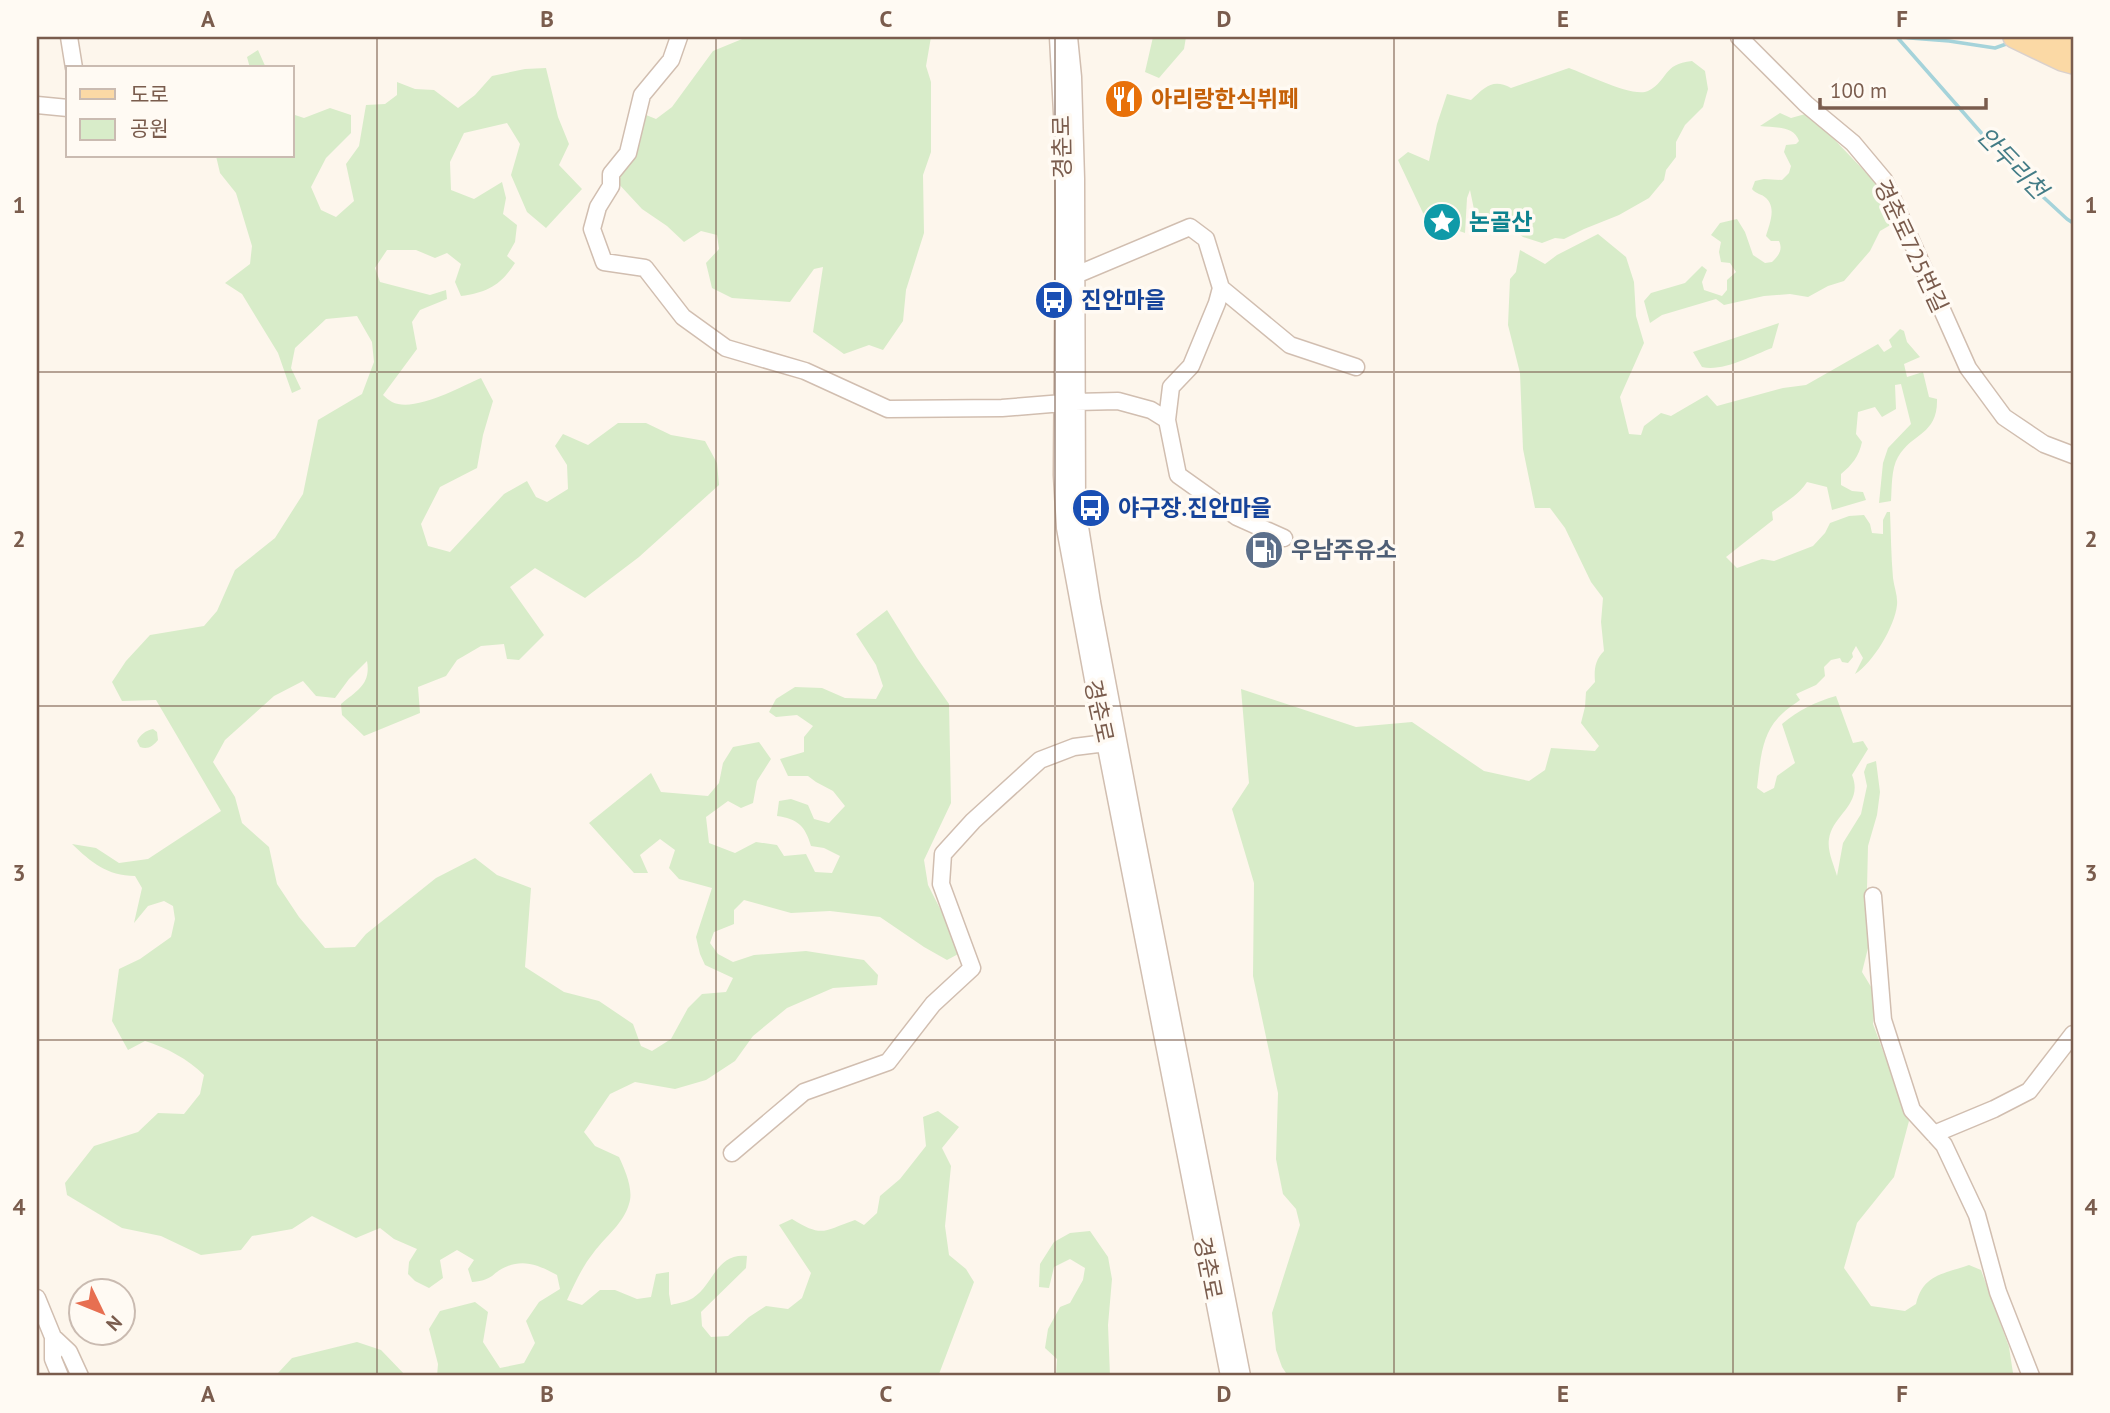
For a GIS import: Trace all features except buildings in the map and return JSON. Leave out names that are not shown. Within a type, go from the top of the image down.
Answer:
[{"type":"main road","points":[[2014,37],[2069,57]]},
{"type":"main road","points":[[2047,37],[2069,57]]},
{"type":"street","points":[[69,37],[74,66]]},
{"type":"street","points":[[679,37],[671,60],[642,95],[628,153],[611,174],[611,186],[598,207],[592,229],[604,262],[645,268],[683,317],[726,348],[806,371],[888,410],[1002,408],[1118,401],[1151,410],[1167,420]]},
{"type":"street","name":"경춘로","points":[[1058,37],[1069,403],[1077,508],[1091,602],[1242,1376]]},
{"type":"street","name":"경춘로","points":[[1069,37],[1073,77],[1076,275],[1062,475],[1065,528],[1229,1376]]},
{"type":"street","name":"경춘로725번길","points":[[1739,37],[1807,104],[1853,143],[1884,180],[1968,368],[2004,417],[2044,444],[2073,455]]},
{"type":"street","points":[[37,105],[66,108]]},
{"type":"street","points":[[1076,275],[1190,228],[1206,239],[1221,288],[1191,366],[1171,387],[1167,420],[1178,475],[1237,517],[1284,538]]},
{"type":"street","points":[[1221,288],[1290,345],[1356,367]]},
{"type":"street","points":[[732,1153],[804,1092],[888,1062],[933,1004],[972,968],[941,884],[943,854],[973,821],[1040,760],[1074,747],[1106,743]]},
{"type":"street","points":[[1873,896],[1883,1020],[1912,1110],[1944,1144],[1977,1215],[1998,1292],[2031,1376]]},
{"type":"street","points":[[1934,1134],[2029,1091],[2073,1034]]},
{"type":"street","points":[[37,1298],[53,1337],[53,1359],[60,1376]]},
{"type":"street","points":[[53,1337],[69,1352],[80,1376]]},
{"type":"green space","points":[[747,37],[931,37],[926,66],[931,82],[931,152],[923,175],[924,233],[906,290],[903,321],[883,350],[869,345],[844,354],[813,332],[823,267],[814,269],[790,302],[732,298],[712,288],[706,263],[719,249],[717,235],[701,231],[684,242],[642,209],[616,181],[641,113],[656,119],[672,107],[713,51]]},
{"type":"green space","points":[[1153,37],[1186,37],[1184,49],[1159,78],[1145,72]]},
{"type":"green space","points":[[258,50],[265,66],[249,66],[247,57]]},
{"type":"green space","points":[[1692,61],[1705,71],[1708,89],[1703,107],[1685,125],[1676,142],[1676,157],[1666,170],[1664,180],[1649,198],[1619,215],[1564,239],[1555,238],[1542,243],[1523,237],[1513,230],[1488,227],[1476,219],[1470,190],[1465,233],[1434,222],[1423,213],[1398,160],[1408,152],[1429,161],[1447,94],[1471,100],[1490,85],[1499,84],[1511,88],[1569,68],[1621,88],[1641,92],[1655,87],[1675,65]]},
{"type":"green space","points":[[546,68],[558,117],[569,144],[559,165],[582,189],[546,228],[527,212],[511,175],[520,144],[507,123],[464,133],[450,162],[451,190],[474,199],[502,182],[506,198],[503,214],[517,225],[515,242],[507,256],[515,263],[492,287],[461,296],[455,282],[461,264],[447,253],[435,258],[416,250],[387,250],[375,268],[380,282],[430,295],[446,290],[447,299],[420,310],[412,322],[417,349],[383,395],[392,402],[401,404],[424,402],[481,378],[493,401],[477,468],[440,487],[421,524],[428,546],[450,552],[504,494],[527,481],[536,497],[547,502],[568,489],[567,465],[555,446],[563,434],[588,445],[618,423],[646,423],[671,435],[705,441],[717,463],[719,485],[639,557],[585,598],[535,568],[510,587],[544,635],[519,660],[507,659],[504,644],[481,646],[457,660],[446,676],[418,687],[420,713],[364,736],[342,715],[341,704],[365,681],[367,661],[335,698],[316,696],[303,681],[274,696],[225,740],[213,762],[235,797],[242,823],[269,847],[277,884],[299,917],[325,948],[355,947],[366,934],[436,878],[475,858],[497,875],[531,888],[525,967],[564,992],[599,1001],[633,1024],[641,1046],[652,1051],[671,1039],[688,1008],[702,994],[726,992],[733,978],[705,965],[696,937],[712,888],[679,879],[669,868],[675,850],[660,839],[640,855],[648,873],[634,873],[589,823],[651,773],[661,792],[708,796],[719,783],[723,763],[733,747],[759,742],[771,759],[757,781],[753,803],[741,808],[728,801],[706,817],[709,843],[735,853],[756,842],[777,845],[784,856],[806,854],[815,872],[832,873],[840,856],[824,848],[811,846],[799,824],[777,816],[779,801],[791,799],[808,805],[814,819],[829,823],[845,806],[833,791],[808,776],[788,776],[780,759],[804,752],[804,737],[813,726],[797,715],[776,717],[769,712],[776,699],[795,687],[822,688],[845,698],[876,699],[883,686],[876,665],[856,634],[887,610],[949,704],[951,803],[924,860],[928,885],[962,952],[947,960],[880,917],[830,911],[791,913],[744,900],[734,910],[734,924],[714,932],[710,943],[718,954],[733,962],[754,955],[806,951],[864,960],[878,975],[877,985],[833,988],[787,1008],[753,1036],[735,1061],[706,1080],[675,1089],[635,1082],[610,1094],[584,1132],[595,1146],[619,1157],[628,1180],[630,1198],[623,1218],[590,1258],[567,1300],[582,1305],[600,1290],[615,1290],[637,1299],[651,1297],[656,1274],[669,1272],[671,1305],[693,1298],[728,1259],[747,1256],[746,1268],[701,1312],[702,1326],[711,1337],[728,1336],[766,1306],[788,1309],[802,1298],[811,1273],[779,1225],[792,1219],[810,1229],[823,1231],[855,1220],[864,1225],[877,1213],[880,1196],[900,1179],[926,1146],[923,1117],[938,1111],[959,1127],[942,1148],[951,1166],[945,1226],[949,1255],[966,1269],[974,1282],[939,1374],[942,1376],[437,1376],[438,1364],[429,1329],[440,1311],[475,1302],[488,1312],[483,1342],[500,1368],[524,1363],[535,1343],[526,1321],[539,1302],[560,1289],[557,1275],[540,1267],[521,1263],[503,1268],[485,1280],[472,1282],[468,1269],[474,1260],[457,1250],[440,1260],[443,1278],[429,1288],[408,1274],[409,1262],[417,1249],[394,1239],[380,1228],[356,1238],[312,1216],[292,1229],[252,1236],[241,1250],[201,1255],[161,1236],[122,1228],[67,1195],[65,1183],[94,1146],[138,1132],[158,1113],[184,1114],[200,1094],[204,1075],[177,1055],[145,1041],[128,1050],[112,1021],[119,969],[140,959],[171,937],[175,919],[173,906],[164,901],[148,906],[134,923],[142,888],[135,876],[116,874],[100,867],[72,844],[96,848],[119,863],[148,859],[221,811],[156,700],[122,701],[112,682],[126,661],[150,635],[204,626],[217,611],[235,570],[275,538],[303,494],[318,420],[362,394],[374,362],[372,342],[357,316],[326,319],[295,348],[291,368],[301,389],[292,393],[278,353],[242,294],[225,283],[250,264],[252,246],[236,193],[220,173],[216,158],[294,158],[294,115],[304,118],[330,108],[351,115],[351,133],[326,158],[311,187],[321,210],[336,217],[354,201],[346,164],[359,146],[366,105],[385,104],[397,95],[397,82],[415,89],[434,90],[458,108],[475,95],[492,76]]},
{"type":"green space","points":[[1780,113],[1791,118],[1809,113],[1873,180],[1888,202],[1894,223],[1880,231],[1870,251],[1844,281],[1808,297],[1790,294],[1764,296],[1724,305],[1716,299],[1662,315],[1650,323],[1644,301],[1651,293],[1685,283],[1702,266],[1707,270],[1702,282],[1704,290],[1722,296],[1727,290],[1727,280],[1736,272],[1730,263],[1721,262],[1721,242],[1711,235],[1720,223],[1737,219],[1753,255],[1765,263],[1772,262],[1778,255],[1781,247],[1779,241],[1771,241],[1766,236],[1771,207],[1764,197],[1752,189],[1755,181],[1782,180],[1789,173],[1791,166],[1784,152],[1786,145],[1799,141],[1796,136],[1783,128],[1760,126]]},
{"type":"green space","points":[[1598,234],[1626,257],[1634,282],[1636,316],[1644,343],[1620,397],[1629,434],[1641,435],[1644,426],[1661,413],[1671,416],[1707,395],[1717,406],[1783,388],[1806,385],[1878,344],[1884,352],[1892,347],[1889,340],[1900,329],[1920,357],[1904,364],[1907,377],[1923,372],[1929,397],[1937,399],[1936,411],[1929,427],[1898,457],[1892,479],[1891,501],[1879,503],[1883,463],[1888,448],[1911,424],[1901,384],[1895,385],[1896,409],[1882,417],[1875,407],[1858,412],[1856,434],[1862,442],[1854,460],[1841,474],[1841,485],[1852,491],[1863,492],[1866,500],[1832,510],[1827,487],[1807,482],[1772,512],[1773,520],[1726,557],[1737,568],[1762,559],[1774,561],[1813,546],[1830,523],[1849,516],[1864,515],[1872,533],[1883,534],[1883,520],[1887,512],[1890,512],[1892,570],[1897,602],[1888,633],[1869,662],[1855,674],[1863,658],[1856,646],[1848,663],[1842,662],[1840,658],[1831,660],[1824,667],[1825,676],[1816,685],[1796,694],[1800,700],[1780,715],[1768,733],[1762,751],[1757,788],[1764,793],[1774,788],[1777,776],[1795,763],[1782,724],[1808,707],[1836,696],[1853,743],[1863,741],[1868,749],[1852,775],[1854,794],[1831,831],[1829,848],[1837,876],[1843,843],[1861,814],[1867,786],[1864,772],[1867,764],[1876,761],[1880,792],[1868,846],[1867,889],[1872,932],[1862,972],[1876,995],[1873,1024],[1909,1121],[1894,1177],[1857,1223],[1844,1268],[1871,1306],[1905,1311],[1916,1304],[1919,1294],[1929,1281],[1943,1273],[1969,1265],[1981,1270],[2009,1347],[2015,1376],[1288,1376],[1282,1367],[1276,1350],[1272,1313],[1300,1225],[1296,1209],[1283,1194],[1276,1159],[1278,1093],[1253,976],[1254,883],[1232,809],[1249,783],[1241,689],[1356,727],[1412,722],[1484,771],[1529,781],[1545,770],[1551,748],[1595,751],[1599,746],[1581,723],[1586,692],[1595,682],[1596,665],[1604,651],[1601,622],[1603,598],[1591,582],[1565,528],[1550,508],[1535,508],[1523,449],[1520,373],[1508,325],[1510,279],[1516,272],[1520,250],[1545,264]]},
{"type":"green space","points":[[1779,323],[1772,348],[1737,362],[1719,367],[1702,367],[1693,352]]},
{"type":"green space","points":[[153,729],[157,732],[158,740],[150,747],[140,747],[137,741],[144,733]]},
{"type":"green space","points":[[1090,1231],[1108,1257],[1112,1279],[1108,1325],[1110,1376],[1056,1376],[1057,1359],[1045,1348],[1048,1329],[1060,1307],[1070,1303],[1083,1280],[1085,1268],[1070,1259],[1054,1267],[1049,1288],[1039,1287],[1040,1264],[1054,1242],[1070,1233]]},
{"type":"green space","points":[[357,1342],[381,1350],[406,1376],[280,1376],[278,1373],[292,1358]]},
{"type":"waterway","name":"안두리천","points":[[1897,37],[2013,169],[2073,223]]},
{"type":"waterway","points":[[1897,37],[1995,48],[2009,43]]},
{"type":"place","name":"아리랑한식뷔페","points":[[1124,99]]},
{"type":"place","name":"논골산","points":[[1442,222]]},
{"type":"place","name":"진안마을","points":[[1054,300]]},
{"type":"place","name":"야구장.진안마을","points":[[1091,508]]},
{"type":"place","name":"우남주유소","points":[[1264,550]]}]
